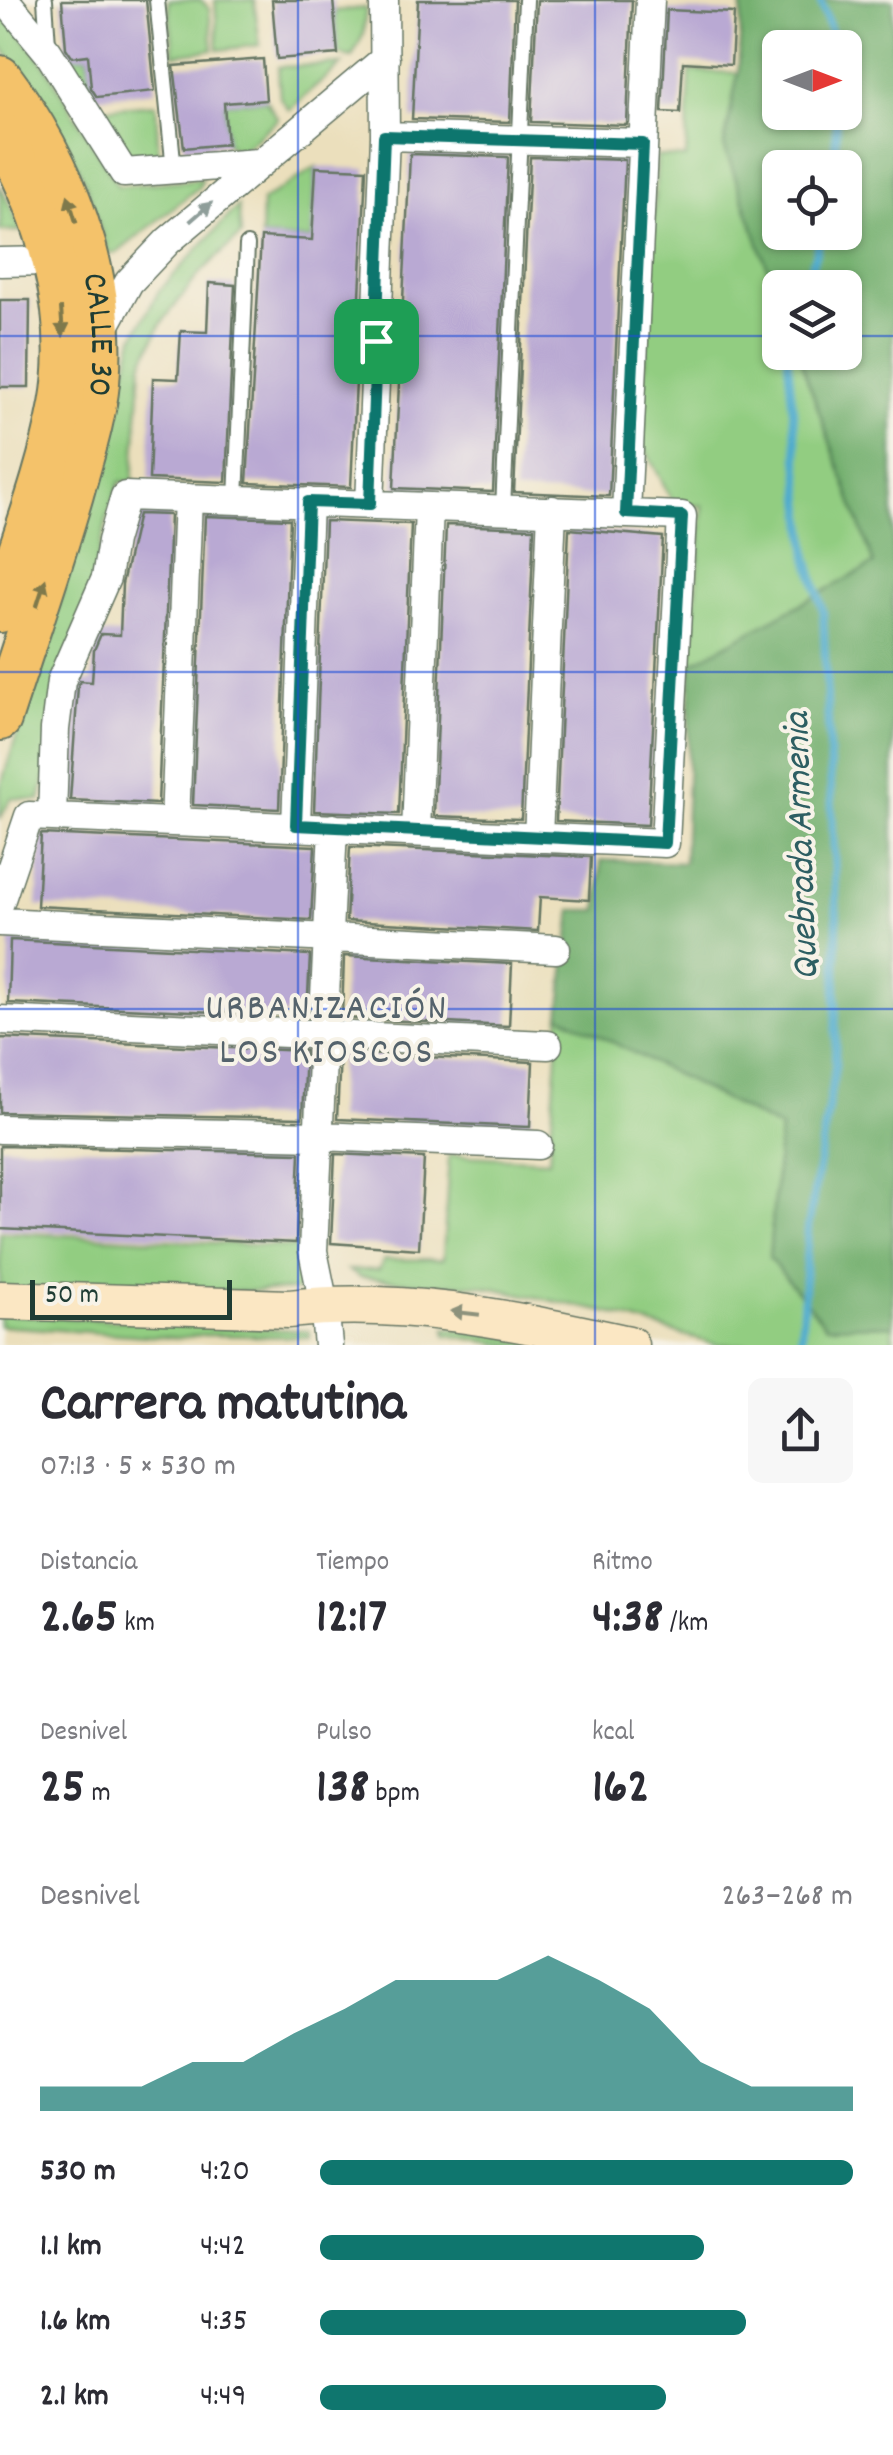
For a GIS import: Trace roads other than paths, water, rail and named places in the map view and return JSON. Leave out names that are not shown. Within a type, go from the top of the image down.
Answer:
[{"type":"main road","name":"CALLE 30","points":[[0,77],[29,115],[69,197],[94,296],[98,378],[86,444],[0,719]]},
{"type":"main road","name":"CALLE 30","points":[[0,132],[40,210],[60,300],[64,344],[62,401],[0,611]]},
{"type":"main road","points":[[0,1300],[289,1309],[324,1305],[430,1308],[499,1317],[629,1345]]},
{"type":"street","points":[[6,0],[48,52],[124,173],[258,163]]},
{"type":"street","points":[[370,504],[384,136],[384,0]]},
{"type":"street","points":[[626,513],[650,0]]},
{"type":"street","points":[[97,340],[129,282],[168,241],[385,59]]},
{"type":"street","points":[[384,136],[643,144]]},
{"type":"street","points":[[0,262],[52,261]]},
{"type":"street","points":[[0,902],[40,817],[60,682],[106,578],[125,496],[682,516],[665,843],[40,817]]},
{"type":"street","points":[[175,822],[188,498]]},
{"type":"street","points":[[296,825],[308,502]]},
{"type":"street","points":[[416,832],[430,507]]},
{"type":"street","points":[[538,838],[552,510]]},
{"type":"street","points":[[328,1345],[313,1251],[333,828]]},
{"type":"street","points":[[0,922],[556,948]]},
{"type":"street","points":[[0,1020],[548,1045]]},
{"type":"street","points":[[0,1129],[538,1145]]},
{"type":"lane","points":[[45,0],[48,52]]},
{"type":"lane","points":[[157,0],[174,170]]},
{"type":"lane","points":[[503,509],[526,0]]},
{"type":"lane","points":[[236,499],[247,245]]},
{"type":"waterway","name":"Quebrada Armenia","points":[[820,0],[831,30]]},
{"type":"waterway","name":"Quebrada Armenia","points":[[835,150],[836,130]]},
{"type":"waterway","name":"Quebrada Armenia","points":[[810,270],[817,250]]},
{"type":"waterway","name":"Quebrada Armenia","points":[[789,370],[808,558],[823,611],[837,920],[835,1067],[808,1228],[801,1338]]},
{"type":"district","name":"URBANIZACIÓN LOS KIOSCOS","points":[[327,1032]]}]
